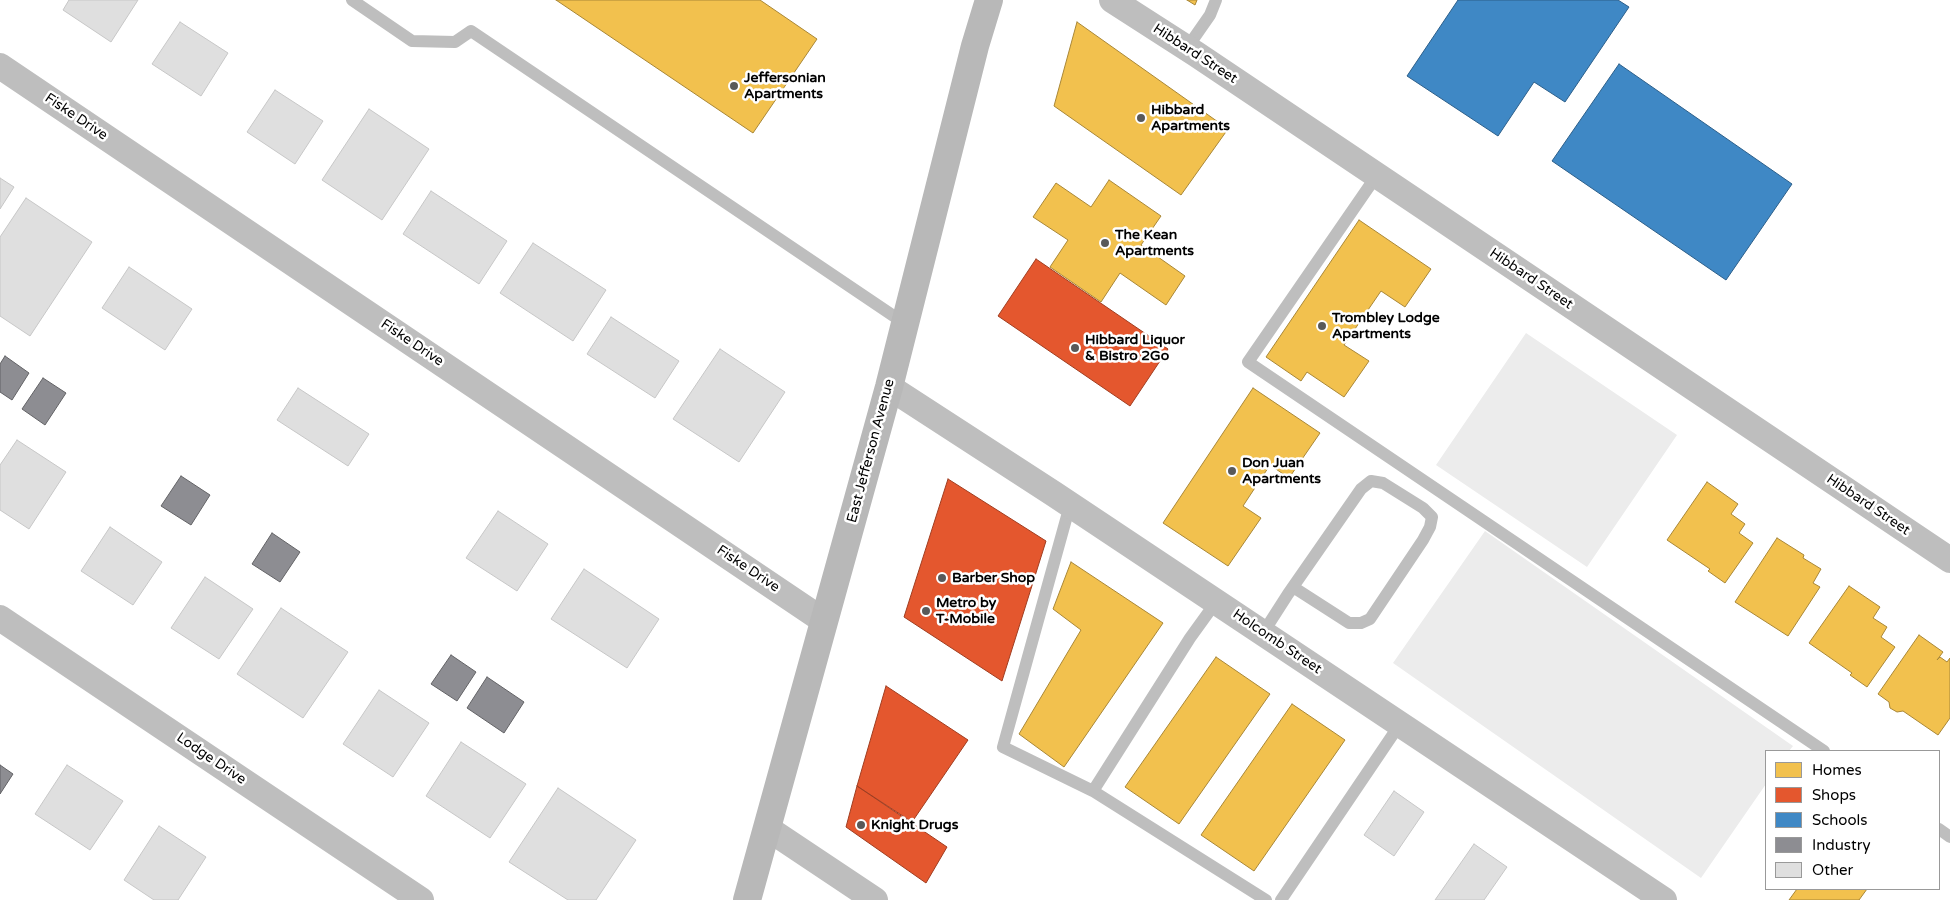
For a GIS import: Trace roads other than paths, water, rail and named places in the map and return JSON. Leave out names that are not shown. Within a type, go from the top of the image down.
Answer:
[{"type":"main road","name":"East Jefferson Avenue","points":[[747,900],[889,387],[970,64],[989,0]]},
{"type":"street","name":"Hibbard Street","points":[[1112,0],[1187,48],[1950,560]]},
{"type":"street","name":"Fiske Drive","points":[[0,66],[824,621]]},
{"type":"street","name":"Holcomb Street","points":[[889,387],[1070,505],[1664,900]]},
{"type":"street","name":"Lodge Drive","points":[[0,618],[421,900]]},
{"type":"street","points":[[766,828],[874,900]]},
{"type":"lane","points":[[352,0],[412,41],[455,42],[471,31],[904,323]]},
{"type":"lane","points":[[1187,48],[1210,15],[1216,0]]},
{"type":"lane","points":[[1377,175],[1248,362],[1823,750]]},
{"type":"lane","points":[[1263,633],[1293,586],[1360,489],[1371,481],[1383,483],[1424,508],[1432,517],[1430,527],[1423,540],[1370,619],[1361,623],[1349,623],[1293,586]]},
{"type":"lane","points":[[1070,505],[1003,747],[1092,791],[1266,900]]},
{"type":"lane","points":[[1092,791],[1190,638],[1216,602]]},
{"type":"lane","points":[[1280,900],[1400,724]]},
{"type":"place","name":"Jeffersonian Apartments","points":[[734,86]]},
{"type":"place","name":"Hibbard Apartments","points":[[1141,118]]},
{"type":"place","name":"The Kean Apartments","points":[[1105,243]]},
{"type":"place","name":"Trombley Lodge Apartments","points":[[1322,326]]},
{"type":"place","name":"Hibbard Liquor & Bistro 2Go","points":[[1075,348]]},
{"type":"place","name":"Don Juan Apartments","points":[[1232,471]]},
{"type":"place","name":"Barber Shop","points":[[942,578]]},
{"type":"place","name":"Metro by T-Mobile","points":[[926,611]]},
{"type":"place","name":"Knight Drugs","points":[[861,825]]}]
